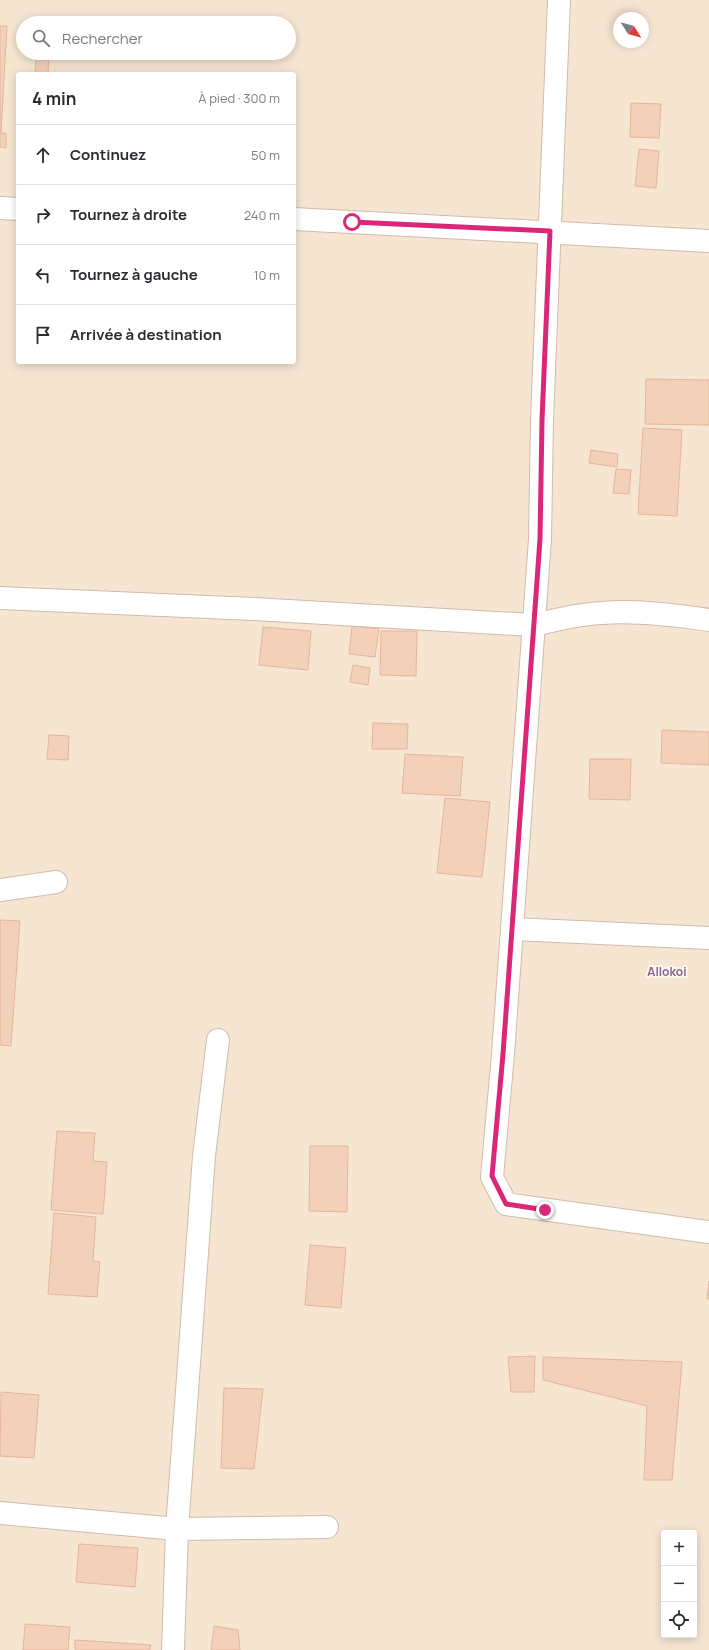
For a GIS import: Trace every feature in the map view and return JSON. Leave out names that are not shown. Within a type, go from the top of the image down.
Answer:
[{"type":"street","points":[[559,0],[542,420],[540,539],[513,930],[492,1176],[506,1204],[709,1232]]},
{"type":"street","points":[[0,208],[16,208]]},
{"type":"street","points":[[296,219],[550,231],[709,241]]},
{"type":"street","points":[[0,598],[254,609],[533,625],[567,617],[603,612],[667,615],[709,620]]},
{"type":"street","points":[[0,890],[56,882]]},
{"type":"street","points":[[513,930],[709,938]]},
{"type":"street","points":[[173,1650],[177,1529],[204,1156],[218,1040]]},
{"type":"street","points":[[0,1512],[177,1529],[327,1527]]},
{"type":"shaded area","points":[[0,0],[709,0],[709,1650],[0,1650]]},
{"type":"building","points":[[0,26],[7,26],[1,132],[0,132]]},
{"type":"building","points":[[36,60],[49,60],[48,72],[35,72]]},
{"type":"building","points":[[631,103],[661,104],[659,138],[630,137]]},
{"type":"building","points":[[0,133],[6,133],[6,148],[0,147]]},
{"type":"building","points":[[639,149],[659,151],[656,188],[635,186]]},
{"type":"building","points":[[646,379],[709,380],[709,425],[645,424]]},
{"type":"building","points":[[643,428],[682,430],[677,516],[638,514]]},
{"type":"building","points":[[591,450],[618,454],[617,467],[589,463]]},
{"type":"building","points":[[616,469],[631,470],[629,494],[613,493]]},
{"type":"building","points":[[352,626],[379,629],[375,657],[349,654]]},
{"type":"building","points":[[263,627],[311,631],[308,670],[259,665]]},
{"type":"building","points":[[381,631],[417,631],[416,676],[380,675]]},
{"type":"building","points":[[353,665],[370,668],[368,685],[350,682]]},
{"type":"building","points":[[373,723],[408,724],[407,749],[372,749]]},
{"type":"building","points":[[662,730],[709,732],[709,765],[661,763]]},
{"type":"building","points":[[49,735],[69,736],[68,760],[47,759]]},
{"type":"building","points":[[405,754],[463,757],[460,796],[402,793]]},
{"type":"building","points":[[590,759],[631,759],[630,800],[589,799]]},
{"type":"building","points":[[445,798],[490,802],[482,877],[437,873]]},
{"type":"building","points":[[0,920],[20,921],[11,1046],[0,1045]]},
{"type":"building","points":[[57,1131],[95,1133],[93,1161],[107,1162],[103,1214],[51,1210]]},
{"type":"building","points":[[310,1146],[348,1146],[347,1212],[309,1211]]},
{"type":"building","points":[[54,1213],[96,1217],[93,1261],[100,1262],[97,1297],[48,1294]]},
{"type":"building","points":[[310,1245],[346,1248],[341,1308],[305,1305]]},
{"type":"building","points":[[709,1281],[709,1299],[707,1299]]},
{"type":"building","points":[[535,1356],[534,1392],[511,1392],[508,1357]]},
{"type":"building","points":[[543,1357],[682,1362],[672,1480],[644,1480],[647,1406],[543,1380]]},
{"type":"building","points":[[224,1388],[263,1389],[254,1469],[221,1468]]},
{"type":"building","points":[[1,1392],[39,1395],[34,1458],[0,1456]]},
{"type":"building","points":[[79,1544],[138,1548],[135,1587],[76,1582]]},
{"type":"building","points":[[25,1624],[70,1627],[68,1650],[23,1650]]},
{"type":"building","points":[[214,1626],[238,1630],[240,1650],[211,1650]]},
{"type":"building","points":[[75,1640],[151,1645],[150,1650],[75,1650]]},
{"type":"district","name":"Allokoi","points":[[667,971]]},
{"type":"route","points":[[352,222],[550,231],[542,420],[540,539],[513,930],[492,1176],[506,1204],[545,1210]]}]
